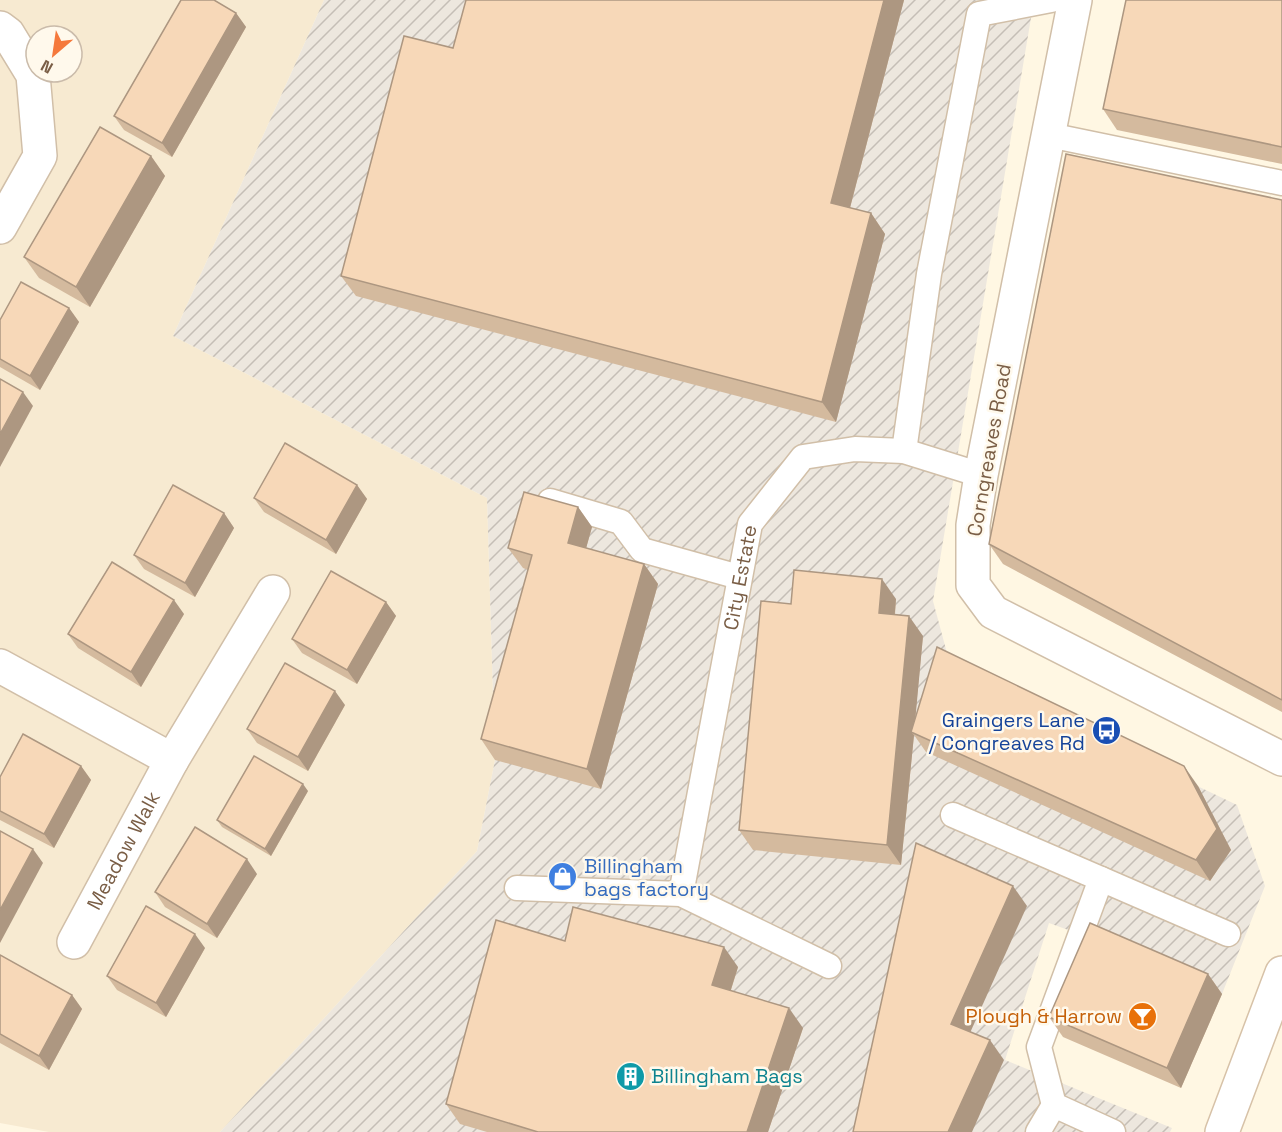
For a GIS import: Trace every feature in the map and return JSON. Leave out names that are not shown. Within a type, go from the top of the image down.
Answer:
[{"type":"street","name":"Corngreaves Road","points":[[1075,0],[981,475],[973,525],[973,585],[993,612],[1041,639],[1282,759]]},
{"type":"street","points":[[0,28],[8,34],[33,75],[40,156],[0,227]]},
{"type":"street","name":"Meadow Walk","points":[[74,942],[172,760],[273,591]]},
{"type":"street","points":[[0,666],[172,760]]},
{"type":"street","points":[[1222,1132],[1282,973]]},
{"type":"lane","points":[[904,451],[929,274],[979,14],[1051,0]]},
{"type":"lane","points":[[1049,135],[1282,183]]},
{"type":"lane","name":"City Estate","points":[[681,894],[750,525],[803,457],[855,449],[904,451],[981,475]]},
{"type":"lane","points":[[536,497],[621,522],[642,550],[739,577]]},
{"type":"lane","points":[[953,815],[1228,934]]},
{"type":"lane","points":[[1038,1132],[1054,1105],[1039,1047],[1101,879]]},
{"type":"lane","points":[[518,888],[681,894],[829,966]]},
{"type":"lane","points":[[1054,1105],[1113,1132]]},
{"type":"shaded area","points":[[0,0],[324,0],[173,336],[487,498],[495,760],[477,851],[220,1132],[49,1132],[0,1123]]},
{"type":"shaded area","points":[[324,0],[1034,0],[933,601],[951,668],[1237,805],[1265,886],[1222,994],[1104,943],[1049,923],[1005,1060],[1172,1128],[1170,1132],[220,1132],[477,851],[495,760],[487,498],[173,336]]},
{"type":"building","points":[[181,0],[214,0],[236,13],[162,143],[114,116]]},
{"type":"building","points":[[466,0],[884,0],[831,203],[871,213],[822,402],[341,276],[404,36],[453,48]]},
{"type":"building","points":[[1126,0],[1282,0],[1282,147],[1103,109]]},
{"type":"building","points":[[100,127],[151,156],[76,287],[24,257]]},
{"type":"building","points":[[1066,154],[1282,200],[1282,700],[989,544]]},
{"type":"building","points":[[21,282],[69,308],[30,376],[0,359],[0,320]]},
{"type":"building","points":[[0,379],[23,392],[0,434]]},
{"type":"building","points":[[285,443],[357,485],[326,540],[254,498]]},
{"type":"building","points":[[173,485],[224,513],[185,583],[134,555]]},
{"type":"building","points":[[524,492],[578,507],[568,543],[644,564],[587,769],[481,739],[532,555],[508,548]]},
{"type":"building","points":[[112,562],[174,600],[131,672],[68,634]]},
{"type":"building","points":[[794,570],[882,579],[879,613],[909,616],[887,845],[739,830],[761,601],[791,604]]},
{"type":"building","points":[[331,571],[386,602],[347,670],[292,639]]},
{"type":"building","points":[[937,647],[1184,766],[1217,829],[1196,860],[911,732]]},
{"type":"building","points":[[285,663],[335,691],[298,757],[247,729]]},
{"type":"building","points":[[23,734],[81,766],[44,834],[0,811],[0,777]]},
{"type":"building","points":[[254,756],[303,784],[265,849],[217,820]]},
{"type":"building","points":[[195,827],[247,859],[207,924],[155,892]]},
{"type":"building","points":[[0,831],[33,849],[0,910]]},
{"type":"building","points":[[916,843],[1013,886],[951,1024],[990,1040],[948,1132],[853,1132]]},
{"type":"building","points":[[146,906],[195,934],[156,1003],[107,976]]},
{"type":"building","name":"Billingham Bags","points":[[573,907],[724,947],[712,985],[789,1008],[747,1132],[538,1132],[446,1104],[496,920],[565,941]]},
{"type":"building","name":"Plough & Harrow","points":[[1090,923],[1208,974],[1167,1068],[1049,1017]]},
{"type":"building","points":[[0,955],[72,995],[39,1056],[0,1034]]},
{"type":"place","name":"Graingers Lane / Congreaves Rd","points":[[1106,731]]},
{"type":"place","name":"Billingham bags factory","points":[[563,877]]},
{"type":"place","name":"Plough & Harrow","points":[[1143,1016]]},
{"type":"place","name":"Billingham Bags","points":[[630,1076]]}]
